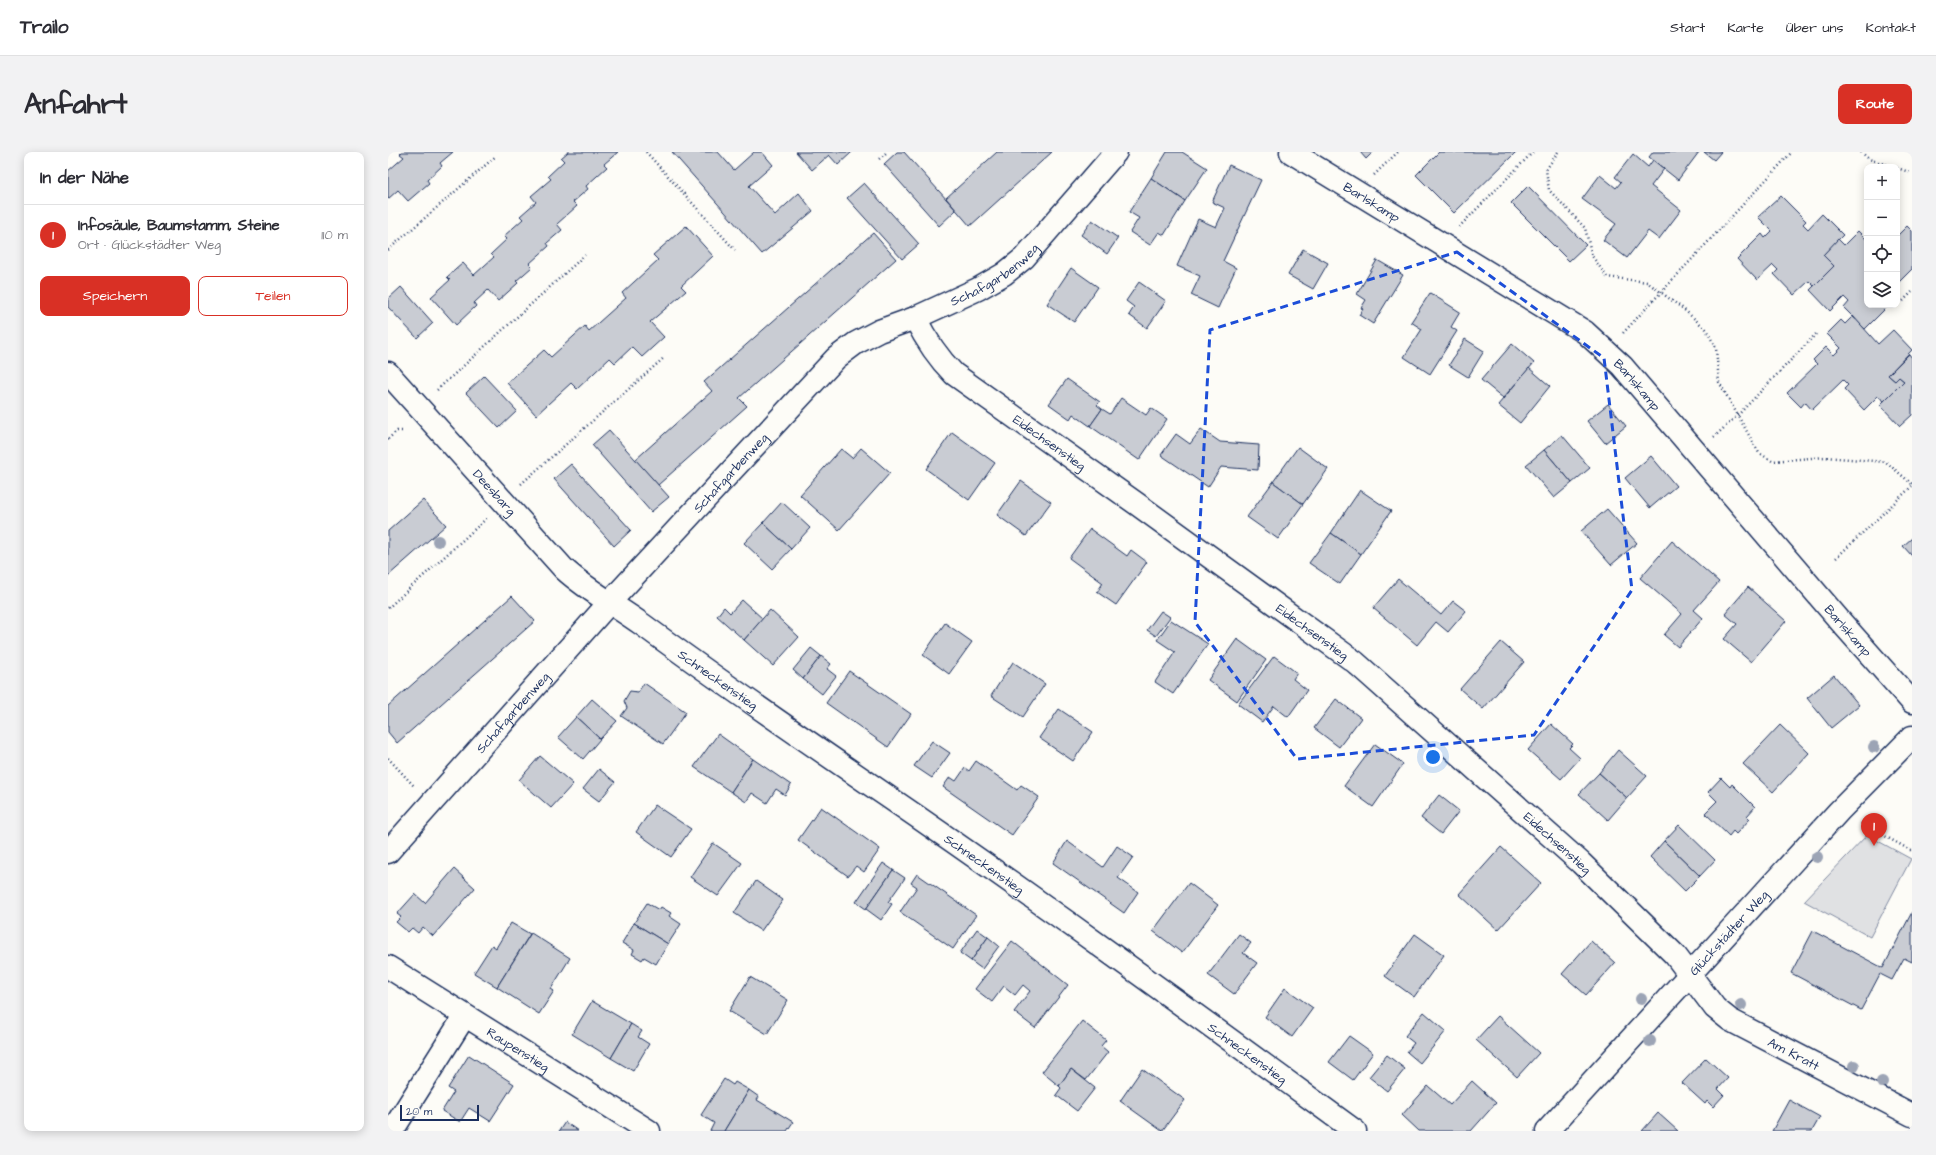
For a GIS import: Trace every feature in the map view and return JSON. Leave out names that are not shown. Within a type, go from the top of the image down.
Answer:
[{"type":"street","name":"Schafgarbenweg","points":[[388,852],[609,603],[836,358],[856,343],[879,331],[915,318],[978,289],[1004,274],[1024,258],[1116,152]]},
{"type":"street","name":"Barlskamp","points":[[1291,152],[1585,332],[1605,349],[1622,366],[1823,602],[1912,702]]},
{"type":"street","name":"Eidechsenstieg","points":[[915,318],[938,359],[954,374],[1355,662],[1581,863],[1675,956],[1689,974]]},
{"type":"street","name":"Deesbarg","points":[[388,373],[564,569],[609,603]]},
{"type":"street","name":"Schneckenstieg","points":[[609,603],[628,614],[726,686],[927,823],[1166,993],[1355,1131]]},
{"type":"street","name":"Glückstädter Weg","points":[[1547,1131],[1839,811],[1912,737]]},
{"type":"street","name":"Raupenstieg","points":[[388,967],[464,1017],[649,1131]]},
{"type":"street","name":"Am Kratt","points":[[1689,974],[1715,1008],[1730,1020],[1912,1115]]},
{"type":"street","points":[[394,1128],[464,1017]]},
{"type":"path","points":[[646,152],[735,250]]},
{"type":"path","points":[[879,159],[887,152]]},
{"type":"path","points":[[1373,176],[1398,152]]},
{"type":"path","points":[[1457,229],[1533,152]]},
{"type":"path","points":[[1558,152],[1546,170],[1549,190],[1585,228],[1592,256],[1607,277],[1647,282],[1682,308],[1706,329],[1716,348],[1719,382],[1758,453],[1772,461],[1825,457],[1886,462],[1912,485],[1836,558]]},
{"type":"path","name":"Barlskamp","points":[[1618,338],[1792,152]]},
{"type":"path","points":[[1861,152],[1869,159],[1886,164]]},
{"type":"path","points":[[388,250],[496,156]]},
{"type":"path","points":[[1900,168],[1912,173]]},
{"type":"path","points":[[435,392],[585,255]]},
{"type":"path","points":[[1903,301],[1912,292]]},
{"type":"path","points":[[1709,442],[1738,415],[1816,334]]},
{"type":"path","points":[[519,486],[665,357]]},
{"type":"path","points":[[388,439],[396,431],[403,431]]},
{"type":"path","points":[[388,608],[488,517]]},
{"type":"path","points":[[388,758],[418,791]]},
{"type":"path","points":[[1839,811],[1912,851]]},
{"type":"highlighted area","points":[[1457,252],[1604,358],[1632,590],[1534,735],[1297,759],[1195,622],[1210,330]]},
{"type":"shaded area","points":[[1867,835],[1911,859],[1870,937],[1804,901]]},
{"type":"building","points":[[402,152],[453,152],[440,163],[442,166],[427,180],[429,183],[408,201],[398,190],[388,199],[388,171],[404,157],[400,154]]},
{"type":"building","points":[[568,152],[618,152],[604,164],[607,167],[586,186],[588,189],[573,202],[577,206],[557,224],[562,230],[547,243],[549,246],[529,264],[532,267],[516,281],[518,283],[498,301],[488,290],[474,303],[476,306],[456,325],[431,297],[450,280],[447,277],[463,263],[474,275],[494,257],[491,254],[507,239],[504,236],[523,219],[520,216],[536,202],[531,196],[551,179],[548,176],[564,161],[561,158]]},
{"type":"building","points":[[672,152],[718,152],[734,170],[754,152],[762,152],[773,165],[749,186],[775,215],[799,193],[813,211],[762,254]]},
{"type":"building","points":[[796,152],[852,152],[838,165],[829,155],[812,170]]},
{"type":"building","points":[[897,152],[904,152],[956,210],[939,226],[884,164]]},
{"type":"building","points":[[997,152],[1052,152],[970,226],[946,198]]},
{"type":"building","points":[[1167,152],[1182,152],[1207,168],[1185,201],[1151,178]]},
{"type":"building","points":[[1360,152],[1373,152],[1366,159]]},
{"type":"building","points":[[1439,152],[1516,152],[1454,213],[1416,175]]},
{"type":"building","points":[[1653,152],[1699,152],[1678,180],[1649,157]]},
{"type":"building","points":[[1704,152],[1721,152],[1714,160]]},
{"type":"building","points":[[1633,154],[1648,167],[1653,160],[1664,169],[1651,186],[1681,210],[1659,239],[1648,231],[1627,258],[1603,240],[1616,224],[1582,199],[1600,175],[1616,188],[1621,182],[1615,177]]},
{"type":"building","points":[[1229,165],[1261,180],[1223,261],[1236,268],[1218,308],[1191,295],[1200,276],[1177,266],[1198,219],[1216,227],[1225,208],[1212,202]]},
{"type":"building","points":[[1151,178],[1185,201],[1164,235],[1159,232],[1150,245],[1130,232],[1139,218],[1129,212]]},
{"type":"building","points":[[864,183],[919,244],[902,259],[847,198]]},
{"type":"building","points":[[1528,186],[1586,245],[1569,261],[1511,203]]},
{"type":"building","points":[[1781,196],[1806,221],[1803,224],[1808,229],[1822,214],[1843,235],[1823,255],[1834,266],[1814,286],[1809,281],[1794,295],[1774,274],[1778,270],[1773,265],[1757,280],[1737,259],[1762,234],[1765,238],[1772,231],[1758,217]]},
{"type":"building","points":[[1092,220],[1118,238],[1107,254],[1081,235]]},
{"type":"building","points":[[686,226],[713,256],[681,286],[686,291],[650,322],[664,337],[642,357],[632,347],[615,363],[610,358],[577,389],[571,383],[536,415],[507,383],[544,350],[551,357],[585,326],[589,331],[626,298],[622,293],[658,260],[653,255]]},
{"type":"building","points":[[1907,226],[1912,231],[1912,269],[1900,281],[1900,236],[1900,233]]},
{"type":"building","points":[[1858,231],[1864,237],[1864,308],[1886,308],[1865,329],[1844,308],[1849,302],[1844,297],[1830,311],[1810,290],[1834,266],[1823,255],[1838,239],[1844,245]]},
{"type":"building","points":[[873,233],[896,259],[739,398],[747,406],[658,485],[635,460],[712,391],[704,382]]},
{"type":"building","points":[[1303,249],[1328,263],[1313,289],[1288,275]]},
{"type":"building","points":[[1377,260],[1403,275],[1373,324],[1359,315],[1366,300],[1357,294]]},
{"type":"building","points":[[1071,268],[1098,287],[1074,322],[1047,304]]},
{"type":"building","points":[[1139,282],[1166,301],[1147,328],[1129,315],[1134,307],[1126,301]]},
{"type":"building","points":[[401,287],[433,323],[417,338],[388,307],[388,299]]},
{"type":"building","points":[[1430,293],[1460,312],[1451,327],[1457,331],[1430,374],[1404,357],[1422,329],[1411,322]]},
{"type":"building","points":[[1853,316],[1878,344],[1893,330],[1912,350],[1888,375],[1895,381],[1899,377],[1904,381],[1884,401],[1878,396],[1864,410],[1844,389],[1848,385],[1843,380],[1812,410],[1805,402],[1801,407],[1787,393],[1817,364],[1813,360],[1826,347],[1834,355],[1841,348],[1827,334],[1841,320],[1845,324]]},
{"type":"building","points":[[1465,339],[1484,351],[1468,377],[1449,365]]},
{"type":"building","points":[[1512,344],[1534,363],[1503,398],[1481,380]]},
{"type":"building","points":[[1909,354],[1912,358],[1912,415],[1900,426],[1880,405],[1904,381],[1899,377],[1895,381],[1888,375]]},
{"type":"building","points":[[1529,368],[1550,386],[1520,423],[1498,405]]},
{"type":"building","points":[[484,376],[517,411],[499,428],[466,393]]},
{"type":"building","points":[[1067,379],[1100,402],[1097,405],[1102,409],[1090,426],[1073,414],[1070,419],[1049,404]]},
{"type":"building","points":[[1121,398],[1146,415],[1151,408],[1167,419],[1139,460],[1090,426],[1102,409],[1110,414]]},
{"type":"building","points":[[1608,404],[1626,426],[1605,443],[1587,421]]},
{"type":"building","points":[[1201,429],[1220,442],[1259,445],[1258,470],[1221,467],[1208,487],[1161,455],[1176,434],[1190,444]]},
{"type":"building","points":[[609,430],[669,497],[651,512],[592,445]]},
{"type":"building","points":[[952,432],[995,463],[969,500],[926,469]]},
{"type":"building","points":[[1562,435],[1590,468],[1572,483],[1544,450]]},
{"type":"building","points":[[1298,447],[1328,469],[1303,504],[1273,482]]},
{"type":"building","points":[[861,448],[890,473],[839,530],[800,495],[841,449],[852,458]]},
{"type":"building","points":[[1544,450],[1572,483],[1554,498],[1526,465]]},
{"type":"building","points":[[1651,456],[1676,486],[1650,508],[1625,478]]},
{"type":"building","points":[[571,464],[631,530],[614,546],[554,479]]},
{"type":"building","points":[[1021,481],[1051,502],[1026,536],[997,515]]},
{"type":"building","points":[[1273,482],[1303,504],[1278,539],[1247,517]]},
{"type":"building","points":[[1360,490],[1391,511],[1361,554],[1331,533]]},
{"type":"building","points":[[423,500],[446,525],[388,576],[388,531]]},
{"type":"building","points":[[782,502],[810,528],[791,549],[763,523]]},
{"type":"building","points":[[1607,509],[1637,543],[1611,565],[1581,531]]},
{"type":"building","points":[[763,523],[791,549],[772,569],[744,543]]},
{"type":"building","points":[[1090,529],[1127,556],[1131,550],[1147,562],[1116,605],[1097,592],[1103,583],[1069,558]]},
{"type":"building","points":[[1331,533],[1361,554],[1340,584],[1309,563]]},
{"type":"building","points":[[1912,538],[1912,556],[1903,546]]},
{"type":"building","points":[[1672,541],[1719,582],[1694,610],[1703,618],[1678,647],[1664,635],[1682,614],[1640,578]]},
{"type":"building","points":[[1398,579],[1441,615],[1453,601],[1466,611],[1448,632],[1436,622],[1417,645],[1373,608]]},
{"type":"building","points":[[1748,587],[1786,621],[1751,662],[1724,639],[1737,624],[1725,614]]},
{"type":"building","points":[[512,596],[535,621],[397,743],[388,732],[388,706]]},
{"type":"building","points":[[742,600],[763,619],[744,640],[717,616],[724,607],[730,613]]},
{"type":"building","points":[[770,610],[799,637],[773,666],[744,640]]},
{"type":"building","points":[[1161,611],[1170,617],[1156,636],[1147,630]]},
{"type":"building","points":[[1171,620],[1208,644],[1173,694],[1155,682],[1175,652],[1157,640]]},
{"type":"building","points":[[945,623],[972,642],[949,674],[923,655]]},
{"type":"building","points":[[1237,639],[1266,660],[1237,701],[1208,680]]},
{"type":"building","points":[[1501,642],[1524,662],[1483,709],[1460,689]]},
{"type":"building","points":[[811,648],[821,656],[803,679],[793,670]]},
{"type":"building","points":[[821,656],[831,664],[827,669],[836,676],[822,694],[803,679]]},
{"type":"building","points":[[1274,656],[1297,673],[1293,679],[1307,690],[1288,717],[1274,706],[1262,722],[1238,704]]},
{"type":"building","points":[[1013,662],[1045,684],[1023,717],[991,696]]},
{"type":"building","points":[[849,671],[911,714],[888,747],[826,703]]},
{"type":"building","points":[[1834,675],[1859,705],[1831,728],[1807,698]]},
{"type":"building","points":[[644,683],[686,712],[663,744],[621,716],[627,708],[624,701],[630,691],[638,692]]},
{"type":"building","points":[[592,699],[617,721],[600,739],[576,717]]},
{"type":"building","points":[[1336,699],[1361,718],[1339,747],[1314,728]]},
{"type":"building","points":[[1059,709],[1093,732],[1073,761],[1039,738]]},
{"type":"building","points":[[576,717],[600,739],[583,759],[558,737]]},
{"type":"building","points":[[1551,724],[1573,744],[1569,748],[1580,758],[1561,779],[1528,750]]},
{"type":"building","points":[[1780,725],[1809,753],[1773,792],[1743,764]]},
{"type":"building","points":[[718,734],[753,759],[731,792],[694,767]]},
{"type":"building","points":[[932,741],[950,753],[932,778],[914,766]]},
{"type":"building","points":[[1375,744],[1403,764],[1373,807],[1344,786]]},
{"type":"building","points":[[1618,750],[1647,776],[1627,798],[1599,773]]},
{"type":"building","points":[[540,756],[573,784],[551,808],[519,780]]},
{"type":"building","points":[[753,759],[791,785],[785,795],[776,789],[767,803],[752,793],[746,802],[731,792]]},
{"type":"building","points":[[976,761],[1017,790],[1021,785],[1039,797],[1012,835],[943,787],[950,777],[956,781],[965,768],[969,771]]},
{"type":"building","points":[[599,769],[615,782],[599,801],[583,789]]},
{"type":"building","points":[[1599,773],[1627,798],[1608,820],[1579,794]]},
{"type":"building","points":[[1721,778],[1730,787],[1732,784],[1755,807],[1747,816],[1750,819],[1736,834],[1733,831],[1729,836],[1705,813],[1717,801],[1708,792]]},
{"type":"building","points":[[1439,795],[1459,811],[1441,834],[1421,818]]},
{"type":"building","points":[[655,805],[691,829],[671,857],[636,832]]},
{"type":"building","points":[[821,807],[880,849],[864,872],[856,866],[848,876],[798,840]]},
{"type":"building","points":[[1679,825],[1715,860],[1700,876],[1664,841]]},
{"type":"building","points":[[1067,841],[1103,867],[1117,846],[1133,857],[1118,878],[1138,892],[1124,913],[1053,863]]},
{"type":"building","points":[[1664,841],[1700,876],[1685,891],[1650,857]]},
{"type":"building","points":[[713,843],[742,863],[718,896],[690,877]]},
{"type":"building","points":[[1501,847],[1541,883],[1498,930],[1459,894]]},
{"type":"building","points":[[883,863],[893,870],[866,909],[856,902]]},
{"type":"building","points":[[454,869],[475,888],[433,936],[423,927],[418,933],[412,928],[408,932],[396,922],[401,917],[397,914],[415,894],[425,903]]},
{"type":"building","points":[[893,870],[905,878],[888,902],[892,904],[881,920],[866,909]]},
{"type":"building","points":[[917,874],[976,915],[953,949],[900,912],[917,887],[911,883]]},
{"type":"building","points":[[756,881],[783,900],[761,931],[734,913]]},
{"type":"building","points":[[1189,883],[1218,905],[1182,953],[1153,931]]},
{"type":"building","points":[[647,903],[659,910],[661,907],[671,913],[669,916],[681,924],[668,944],[634,923]]},
{"type":"building","points":[[1912,912],[1912,962],[1904,958],[1892,980],[1880,974],[1861,1010],[1791,973],[1813,931],[1883,968]]},
{"type":"building","points":[[511,923],[530,934],[497,987],[474,973],[492,945],[496,948]]},
{"type":"building","points":[[634,923],[668,944],[656,964],[644,957],[642,960],[632,954],[634,950],[622,943]]},
{"type":"building","points":[[977,929],[988,937],[971,961],[960,953]]},
{"type":"building","points":[[531,933],[570,958],[551,989],[554,991],[539,1014],[497,987]]},
{"type":"building","points":[[1239,934],[1251,943],[1243,953],[1257,963],[1234,994],[1208,975]]},
{"type":"building","points":[[1415,934],[1444,955],[1414,997],[1385,976]]},
{"type":"building","points":[[988,937],[999,946],[982,969],[971,961]]},
{"type":"building","points":[[1012,941],[1068,985],[1035,1028],[1014,1012],[1030,991],[1023,985],[1015,995],[1004,986],[992,1002],[975,989]]},
{"type":"building","points":[[1591,941],[1615,963],[1586,995],[1562,974]]},
{"type":"building","points":[[750,977],[788,1000],[767,1034],[729,1011]]},
{"type":"building","points":[[1285,988],[1313,1008],[1292,1037],[1265,1017]]},
{"type":"building","points":[[592,1001],[631,1024],[611,1058],[572,1034]]},
{"type":"building","points":[[1424,1012],[1446,1031],[1420,1063],[1407,1052],[1414,1043],[1405,1036]]},
{"type":"building","points":[[1498,1016],[1539,1053],[1517,1077],[1476,1040]]},
{"type":"building","points":[[1082,1021],[1106,1040],[1101,1046],[1108,1052],[1086,1080],[1071,1069],[1059,1086],[1042,1072]]},
{"type":"building","points":[[631,1024],[642,1031],[638,1037],[649,1044],[633,1071],[611,1058]]},
{"type":"building","points":[[1349,1036],[1373,1053],[1353,1080],[1329,1062]]},
{"type":"building","points":[[469,1055],[514,1084],[490,1121],[469,1108],[460,1122],[442,1111],[454,1092],[448,1088]]},
{"type":"building","points":[[1387,1055],[1405,1069],[1387,1091],[1369,1077]]},
{"type":"building","points":[[1706,1058],[1728,1078],[1718,1089],[1724,1095],[1713,1107],[1707,1101],[1705,1104],[1682,1083]]},
{"type":"building","points":[[1071,1069],[1095,1088],[1077,1111],[1056,1095],[1061,1088],[1059,1086]]},
{"type":"building","points":[[1142,1069],[1185,1100],[1162,1131],[1120,1101]]},
{"type":"building","points":[[724,1079],[733,1085],[735,1082],[749,1090],[724,1131],[710,1131],[714,1123],[701,1115]]},
{"type":"building","points":[[1472,1081],[1496,1103],[1471,1131],[1419,1131],[1402,1115],[1428,1086],[1450,1105]]},
{"type":"building","points":[[749,1090],[759,1097],[757,1100],[793,1122],[787,1131],[724,1131]]},
{"type":"building","points":[[1789,1100],[1820,1117],[1812,1131],[1772,1131]]},
{"type":"building","points":[[1658,1113],[1678,1131],[1642,1131]]},
{"type":"building","points":[[565,1122],[578,1131],[559,1131]]},
{"type":"place","name":"Infosäule, Baumstamm, Steine","points":[[1874,846]]}]
